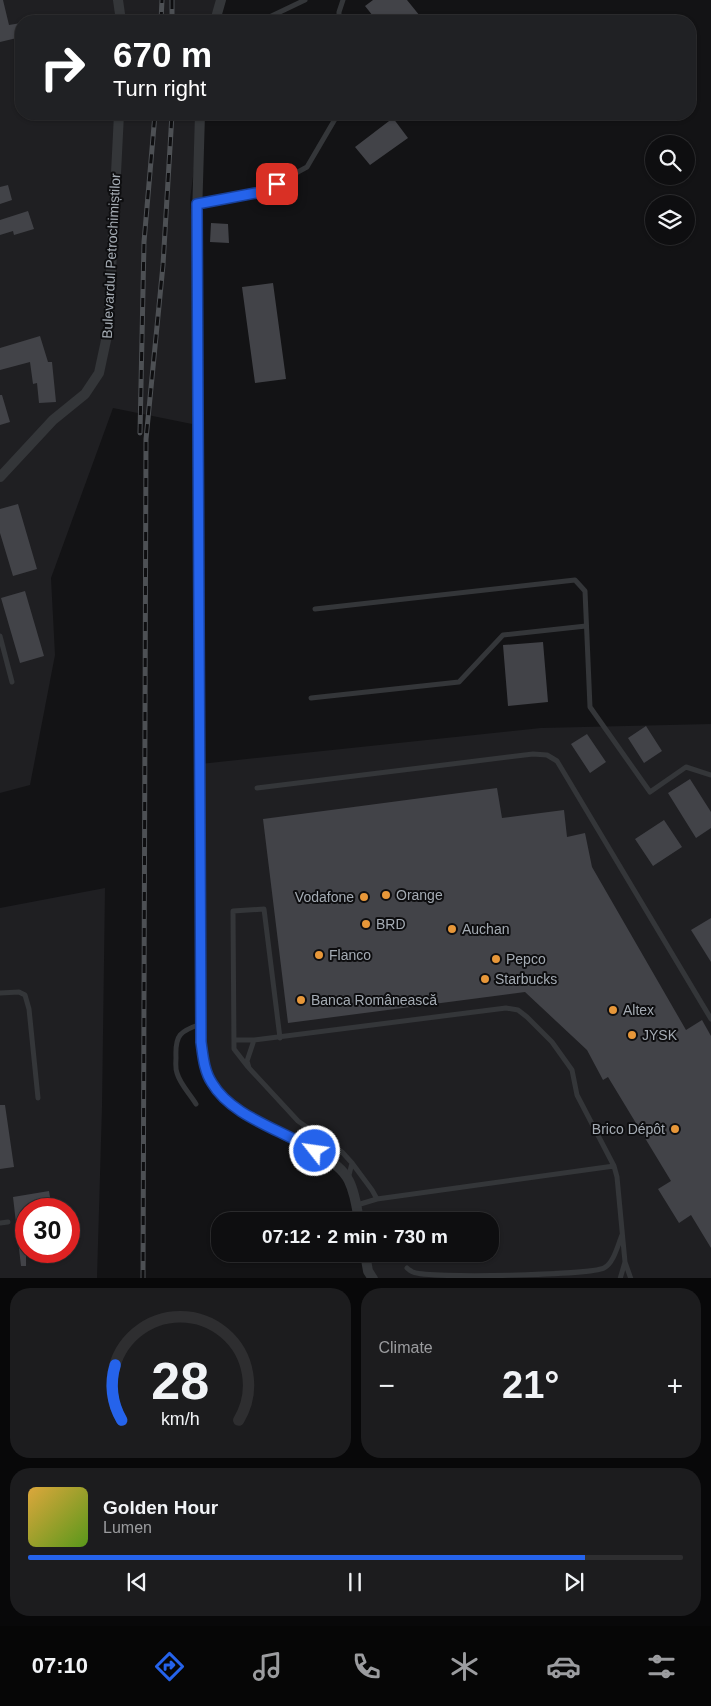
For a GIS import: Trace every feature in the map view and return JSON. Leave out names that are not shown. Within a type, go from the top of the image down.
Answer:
[{"type":"street","points":[[118,0],[120,15]]},
{"type":"street","points":[[217,15],[221,0]]},
{"type":"street","name":"Bulevardul Petrochimiștilor","points":[[0,477],[53,420],[85,394],[99,373],[108,332],[118,120]]},
{"type":"street","points":[[200,120],[197,204],[201,1042],[204,1066],[212,1083],[224,1099],[238,1110],[304,1144],[339,1168],[348,1180],[358,1212]]},
{"type":"street","points":[[366,1262],[369,1276]]},
{"type":"lane","points":[[274,15],[304,0]]},
{"type":"lane","points":[[340,15],[343,0]]},
{"type":"lane","points":[[197,204],[261,192],[307,167],[334,120]]},
{"type":"lane","points":[[315,609],[575,580],[585,591],[590,707],[650,792],[686,767],[711,775]]},
{"type":"lane","points":[[311,698],[459,682],[503,635],[586,626]]},
{"type":"lane","points":[[0,636],[12,682]]},
{"type":"lane","points":[[257,788],[533,754],[547,755],[557,761],[711,1019]]},
{"type":"lane","points":[[280,1038],[264,909],[233,911],[234,1049],[298,1121],[335,1147],[352,1163],[377,1199]]},
{"type":"lane","points":[[0,993],[19,992],[26,995],[38,1098]]},
{"type":"lane","points":[[234,1040],[280,1038],[506,1008],[518,1010],[544,1033],[572,1070],[577,1095],[614,1166],[617,1177],[625,1262],[631,1278]]},
{"type":"lane","points":[[196,1104],[176,1072],[175,1048],[176,1042],[186,1028],[201,1024]]},
{"type":"lane","points":[[249,1068],[248,1056],[254,1040]]},
{"type":"lane","points":[[348,1180],[352,1163]]},
{"type":"lane","points":[[357,1205],[377,1199],[614,1166]]},
{"type":"lane","points":[[0,1223],[8,1222]]},
{"type":"lane","points":[[407,1268],[412,1272],[438,1276],[571,1273],[600,1270],[607,1267],[622,1234]]},
{"type":"lane","points":[[620,1278],[625,1262]]},
{"type":"shaded area","points":[[0,0],[217,0],[215,15],[15,15],[15,120],[200,120],[190,200],[197,307],[192,424],[113,408],[51,578],[55,655],[30,785],[0,793]]},
{"type":"shaded area","points":[[711,724],[711,1278],[375,1278],[368,1262],[499,1262],[499,1212],[357,1212],[348,1180],[303,1144],[224,1099],[205,1066],[200,764],[541,728]]},
{"type":"shaded area","points":[[105,888],[102,1107],[97,1278],[0,1278],[0,908]]},
{"type":"building","points":[[0,0],[3,0],[9,25],[15,24],[15,38],[0,42]]},
{"type":"building","points":[[373,0],[407,0],[419,15],[372,15],[365,6]]},
{"type":"building","points":[[390,120],[394,120],[408,138],[370,165],[355,147]]},
{"type":"building","points":[[8,185],[12,200],[0,204],[0,187]]},
{"type":"building","points":[[28,211],[34,229],[14,235],[13,231],[0,235],[0,220]]},
{"type":"building","points":[[211,223],[228,224],[229,243],[210,242]]},
{"type":"building","points":[[273,283],[286,379],[255,383],[242,287]]},
{"type":"building","points":[[40,336],[48,362],[52,362],[56,402],[39,403],[37,383],[33,384],[30,362],[0,370],[0,348]]},
{"type":"building","points":[[0,395],[2,395],[10,422],[0,425]]},
{"type":"building","points":[[18,504],[37,569],[13,576],[0,533],[0,509]]},
{"type":"building","points":[[25,591],[44,656],[20,663],[1,598]]},
{"type":"building","points":[[543,642],[548,702],[508,706],[503,645]]},
{"type":"building","points":[[646,726],[662,751],[644,763],[628,738]]},
{"type":"building","points":[[587,734],[606,762],[590,773],[571,744]]},
{"type":"building","points":[[690,779],[711,812],[711,828],[696,838],[668,793]]},
{"type":"building","name":"Auchan","points":[[497,788],[502,818],[564,810],[567,837],[585,833],[592,867],[686,1030],[702,1020],[711,1036],[711,1248],[691,1215],[679,1223],[658,1189],[671,1181],[608,1077],[603,1080],[587,1050],[525,992],[288,1023],[263,819]]},
{"type":"building","points":[[664,820],[682,847],[653,866],[635,839]]},
{"type":"building","points":[[711,918],[711,962],[691,930]]},
{"type":"building","points":[[0,1105],[5,1105],[14,1167],[0,1169]]},
{"type":"building","points":[[49,1191],[50,1198],[15,1198],[15,1214],[13,1197]]},
{"type":"railway","points":[[161,15],[162,0]]},
{"type":"railway","points":[[172,0],[172,15]]},
{"type":"railway","points":[[140,433],[144,242],[154,120]]},
{"type":"railway","points":[[143,1278],[146,439],[163,265],[172,120]]},
{"type":"place","name":"Orange","points":[[386,895]]},
{"type":"place","name":"Vodafone","points":[[364,897]]},
{"type":"place","name":"BRD","points":[[366,924]]},
{"type":"place","name":"Auchan","points":[[452,929]]},
{"type":"place","name":"Flanco","points":[[319,955]]},
{"type":"place","name":"Pepco","points":[[496,959]]},
{"type":"place","name":"Starbucks","points":[[485,979]]},
{"type":"place","name":"Banca Românească","points":[[301,1000]]},
{"type":"place","name":"Altex","points":[[613,1010]]},
{"type":"place","name":"JYSK","points":[[632,1035]]},
{"type":"place","name":"Brico Dépôt","points":[[675,1129]]},
{"type":"route","points":[[277,184],[261,192],[197,204],[201,1042],[204,1066],[212,1083],[224,1099],[238,1110],[315,1151]]}]
